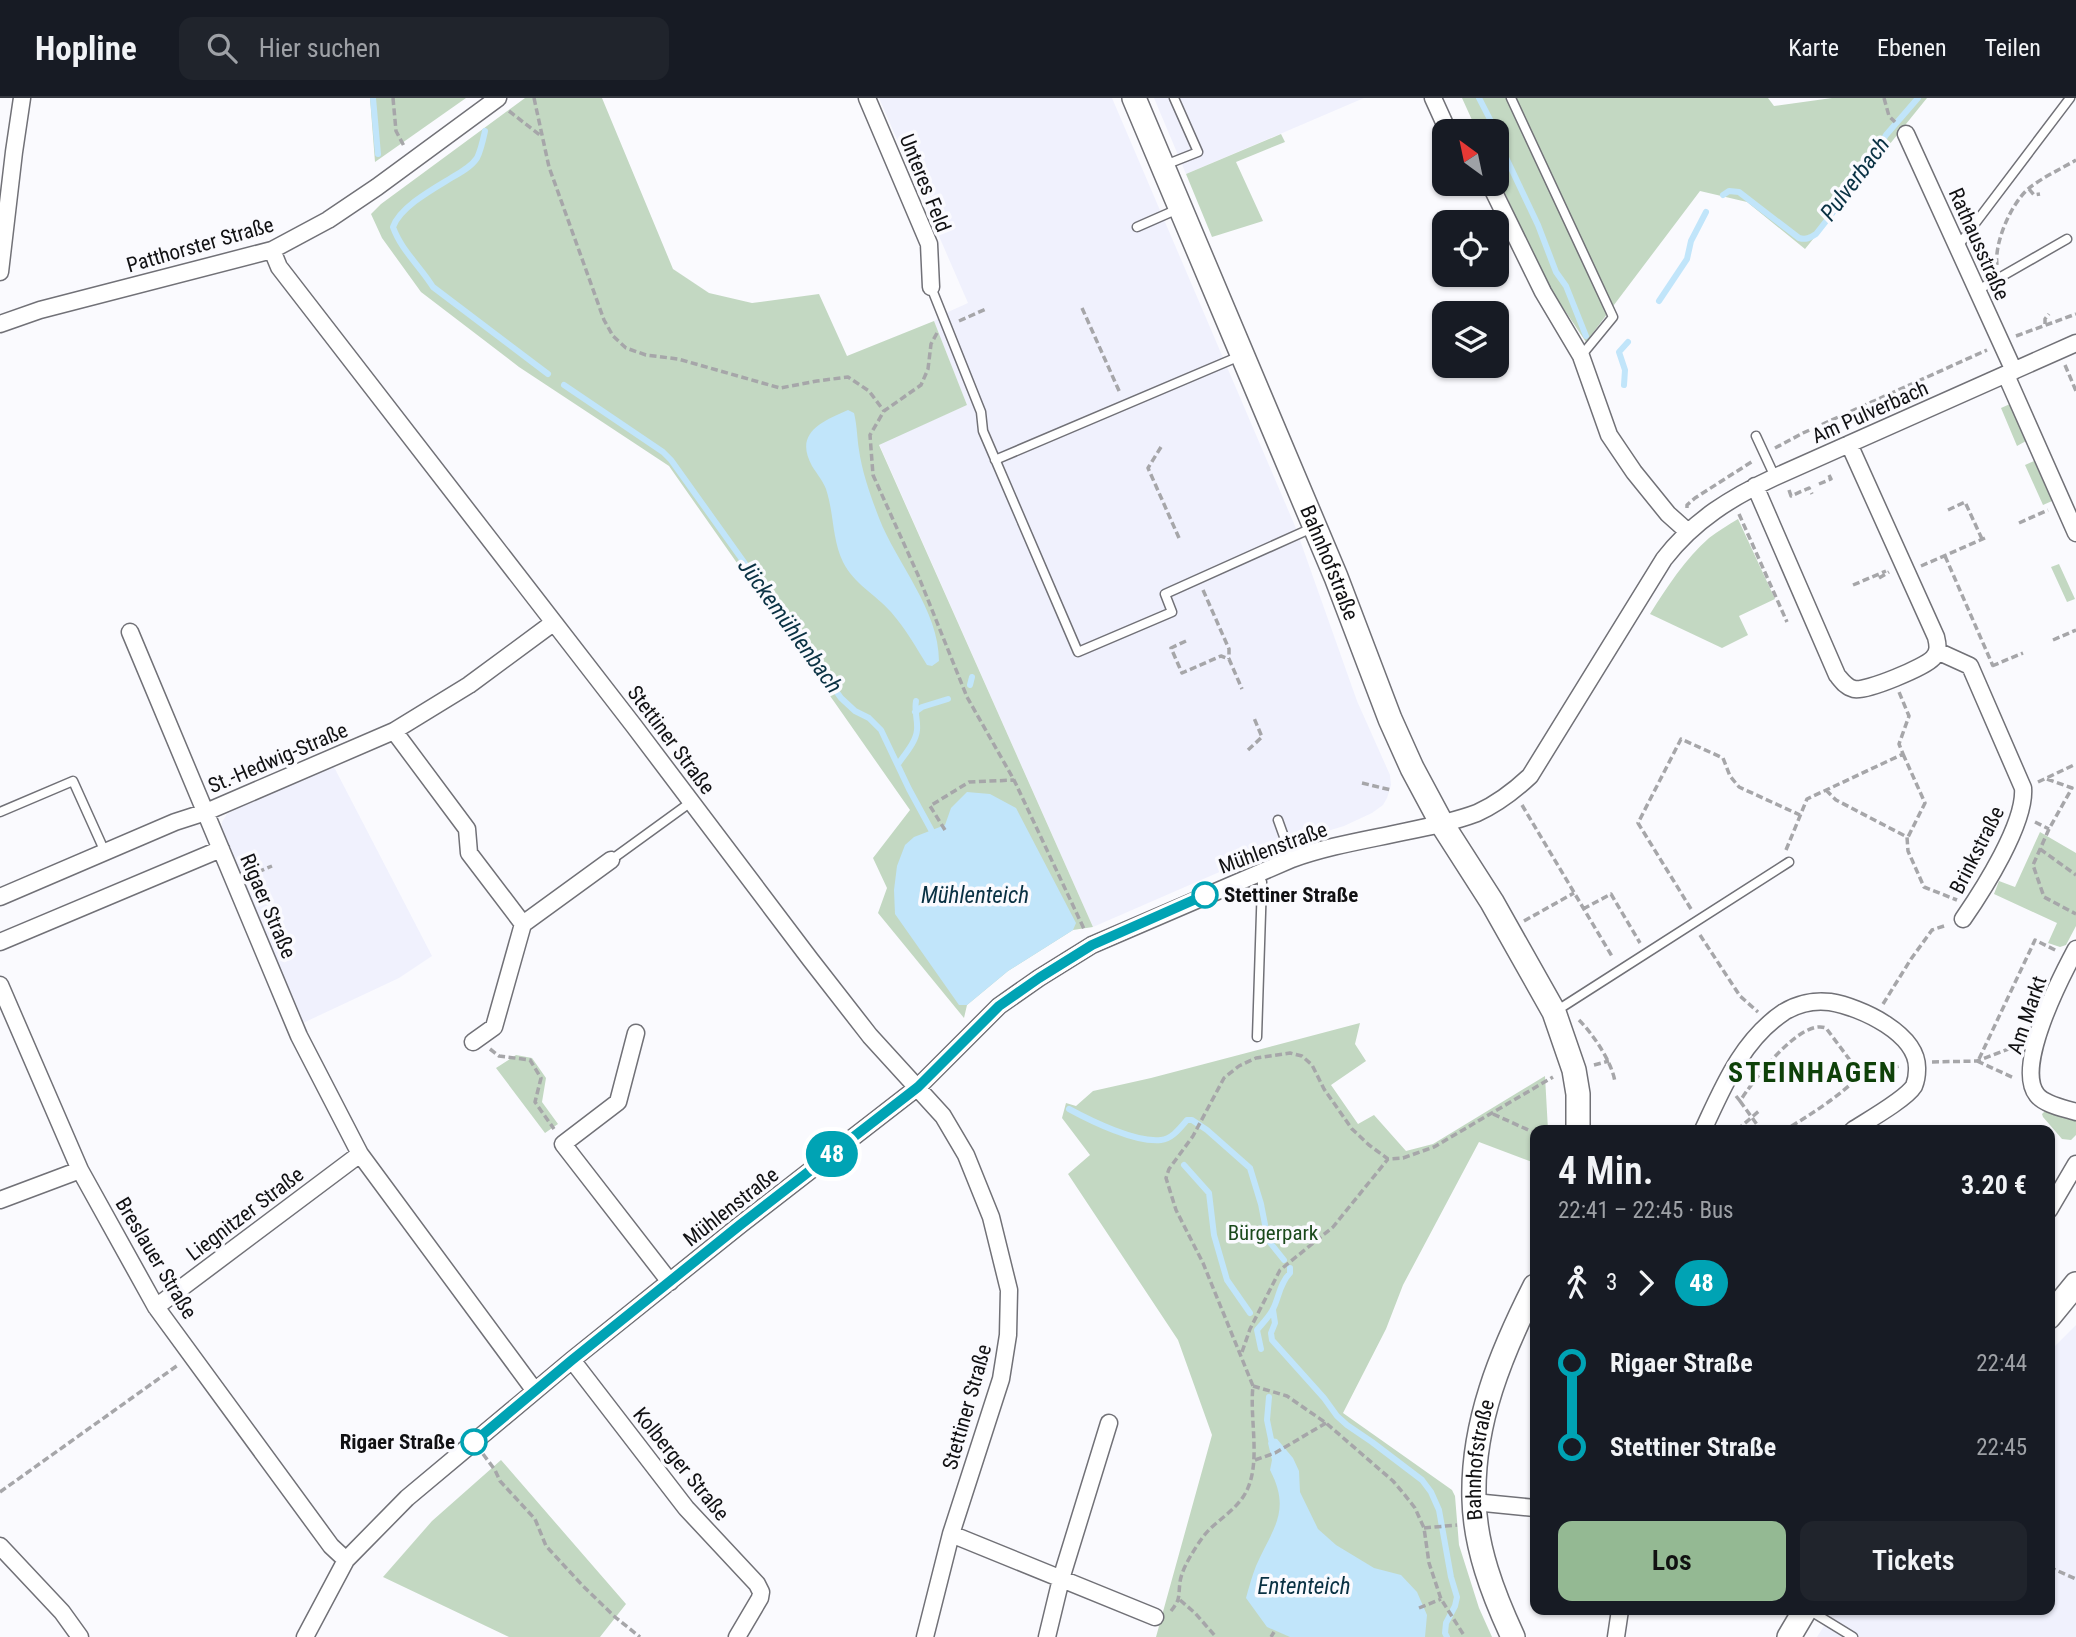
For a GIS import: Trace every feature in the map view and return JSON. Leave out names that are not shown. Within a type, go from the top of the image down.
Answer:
[{"type":"street","points":[[0,272],[22,98]]},
{"type":"street","name":"Unteres Feld","points":[[867,98],[929,244],[930,287]]},
{"type":"street","name":"Bahnhofstraße","points":[[1134,98],[1315,527],[1390,719],[1412,768],[1442,824],[1473,871],[1554,1012],[1574,1070],[1578,1094],[1578,1125]]},
{"type":"street","points":[[1433,98],[1443,119]]},
{"type":"street","name":"Patthorster Straße","points":[[1,321],[272,250],[328,220],[502,103]]},
{"type":"street","name":"Rathausstraße","points":[[1906,134],[2001,343],[2010,373],[2076,533]]},
{"type":"street","points":[[1496,196],[1543,292],[1581,356],[1609,435],[1668,514],[1687,531]]},
{"type":"street","name":"Stettiner Straße","points":[[272,250],[279,267],[870,1035],[943,1116],[966,1155],[991,1217],[1009,1290],[1008,1335],[1000,1379],[951,1534],[925,1637]]},
{"type":"street","name":"Am Pulverbach","points":[[1442,824],[1478,812],[1514,792],[1530,776],[1645,587],[1687,531],[1755,486],[2076,343]]},
{"type":"street","points":[[1755,486],[1837,675],[1845,685],[1853,689],[1872,687],[1926,664],[1937,651],[1936,637],[1849,444]]},
{"type":"street","name":"St.-Hedwig-Straße","points":[[0,897],[394,731],[469,685],[553,622]]},
{"type":"street","name":"Rigaer Straße","points":[[130,632],[299,1035],[360,1154],[535,1391]]},
{"type":"street","points":[[1937,651],[1970,666],[1974,674]]},
{"type":"street","name":"Brinkstraße","points":[[1968,912],[1986,887],[2024,801],[2023,788],[1974,674]]},
{"type":"street","points":[[394,731],[467,829],[469,853],[523,924]]},
{"type":"street","name":"Mühlenstraße","points":[[305,1637],[346,1560],[407,1498],[572,1360],[918,1087],[999,1006],[1092,945],[1292,859],[1317,850],[1442,824]]},
{"type":"street","points":[[0,942],[221,849]]},
{"type":"street","points":[[475,1040],[494,1027],[523,924],[611,860]]},
{"type":"street","name":"Am Markt","points":[[2074,953],[2051,1000],[2037,1038],[2030,1079],[2042,1099],[2076,1112]]},
{"type":"street","name":"Breslauer Straße","points":[[0,985],[80,1170],[156,1307],[331,1546],[346,1560]]},
{"type":"street","points":[[1705,1125],[1731,1072],[1746,1049],[1770,1023],[1786,1011],[1800,1004],[1817,1002],[1851,1007],[1874,1017],[1901,1037],[1913,1050],[1917,1062],[1914,1085],[1906,1094],[1860,1125]]},
{"type":"street","points":[[636,1033],[618,1102],[563,1144],[670,1282]]},
{"type":"street","name":"Liegnitzer Straße","points":[[156,1307],[360,1154]]},
{"type":"street","points":[[2055,1200],[2076,1164]]},
{"type":"street","points":[[0,1200],[80,1170]]},
{"type":"street","points":[[2055,1309],[2076,1283]]},
{"type":"street","name":"Bahnhofstraße","points":[[1513,1637],[1495,1597],[1482,1550],[1474,1502],[1478,1452],[1486,1406],[1512,1332],[1530,1296]]},
{"type":"street","name":"Kolberger Straße","points":[[572,1360],[686,1508],[757,1584],[761,1592],[760,1598],[737,1637]]},
{"type":"street","points":[[1047,1637],[1061,1579],[1109,1423]]},
{"type":"street","points":[[1474,1502],[1530,1508]]},
{"type":"street","points":[[951,1534],[1155,1617]]},
{"type":"street","points":[[0,1546],[62,1612],[80,1637]]},
{"type":"street","points":[[1616,1637],[1619,1615]]},
{"type":"street","points":[[1789,1637],[1804,1615]]},
{"type":"lane","points":[[1163,166],[1198,152],[1174,98]]},
{"type":"lane","points":[[1511,98],[1613,317],[1581,356]]},
{"type":"lane","points":[[1958,246],[2070,98]]},
{"type":"lane","points":[[1137,227],[1180,208]]},
{"type":"lane","points":[[1978,290],[2067,239]]},
{"type":"lane","points":[[930,287],[981,412],[983,431],[1078,652],[1172,612],[1165,594],[1315,527]]},
{"type":"lane","points":[[995,460],[1243,355]]},
{"type":"lane","points":[[1756,436],[1775,477]]},
{"type":"lane","points":[[0,812],[73,781],[106,852]]},
{"type":"lane","points":[[611,860],[691,802]]},
{"type":"lane","points":[[1278,820],[1292,859]]},
{"type":"lane","points":[[1554,1012],[1789,862]]},
{"type":"lane","points":[[1257,1037],[1262,882],[1258,873]]},
{"type":"lane","points":[[1816,1615],[1853,1637]]},
{"type":"path","points":[[393,98],[396,131],[414,160]]},
{"type":"path","points":[[534,98],[550,167],[604,320],[613,336],[626,348],[646,355],[678,359],[780,388],[848,377],[869,391],[884,411]]},
{"type":"path","points":[[1884,98],[1889,116]]},
{"type":"path","points":[[502,103],[543,138]]},
{"type":"path","points":[[2002,276],[1997,267],[1998,241],[2007,220],[2029,189],[2076,160]]},
{"type":"path","points":[[2029,189],[2034,195],[2040,194]]},
{"type":"path","points":[[986,309],[947,326],[935,335],[931,344],[928,369],[921,385],[884,411],[870,435],[873,475],[918,575],[967,697],[1014,780],[1092,945]]},
{"type":"path","points":[[1082,309],[1126,405]]},
{"type":"path","points":[[2045,324],[2049,314]]},
{"type":"path","points":[[2035,328],[2076,314]]},
{"type":"path","points":[[1687,531],[1687,505],[1765,454],[1814,428],[2001,343]]},
{"type":"path","points":[[2058,350],[2076,391]]},
{"type":"path","points":[[1161,447],[1148,468],[1179,538]]},
{"type":"path","points":[[1819,484],[1829,480]]},
{"type":"path","points":[[1794,495],[1809,488],[1812,494]]},
{"type":"path","points":[[1732,499],[1787,622]]},
{"type":"path","points":[[1906,572],[1983,538],[1965,502],[1948,510]]},
{"type":"path","points":[[2019,523],[2027,519]]},
{"type":"path","points":[[1945,556],[1993,666]]},
{"type":"path","points":[[1853,585],[1888,572],[1879,578]]},
{"type":"path","points":[[1198,579],[1229,649],[1229,659],[1242,689]]},
{"type":"path","points":[[2053,640],[2076,629]]},
{"type":"path","points":[[1186,641],[1171,648],[1182,673],[1221,656],[1229,659]]},
{"type":"path","points":[[1974,674],[2023,653]]},
{"type":"path","points":[[1893,678],[1909,716],[1899,744],[1926,803],[1908,837],[1908,851],[1924,887],[1968,912]]},
{"type":"path","points":[[1248,750],[1262,737],[1254,718]]},
{"type":"path","points":[[1770,1023],[1740,996],[1638,823],[1681,739],[1723,758],[1730,776],[1739,787],[1800,815]]},
{"type":"path","points":[[1789,862],[1786,849],[1807,799],[1903,754]]},
{"type":"path","points":[[2023,788],[2076,764]]},
{"type":"path","points":[[2047,779],[2074,787],[2049,829],[2033,865],[2044,897],[2076,914]]},
{"type":"path","points":[[945,830],[930,806],[969,782],[1014,780]]},
{"type":"path","points":[[1362,783],[1391,790]]},
{"type":"path","points":[[1826,790],[1836,800],[1908,837]]},
{"type":"path","points":[[1514,792],[1619,970]]},
{"type":"path","points":[[2040,849],[2076,875]]},
{"type":"path","points":[[236,883],[272,866]]},
{"type":"path","points":[[1508,930],[1574,892]]},
{"type":"path","points":[[1583,909],[1611,894],[1646,953]]},
{"type":"path","name":"Brinkstraße","points":[[1874,1017],[1932,930],[1968,912]]},
{"type":"path","points":[[1978,1061],[2035,940],[2074,953]]},
{"type":"path","points":[[1818,1019],[1819,1026]]},
{"type":"path","points":[[1754,1080],[1802,1033],[1819,1026],[1826,1028],[1861,1075]]},
{"type":"path","points":[[1793,1125],[1846,1090],[1861,1075],[1917,1062],[1978,1061],[2037,1038]]},
{"type":"path","points":[[475,1040],[499,1056],[530,1060],[541,1078],[535,1102],[563,1144]]},
{"type":"path","points":[[1216,1637],[1180,1600],[1180,1580],[1203,1537],[1234,1509],[1245,1495],[1253,1477],[1253,1386],[1203,1263],[1176,1210],[1166,1178],[1169,1169],[1193,1136],[1224,1078],[1239,1066],[1256,1058],[1290,1053],[1302,1056],[1312,1065],[1324,1089],[1352,1129],[1388,1159],[1403,1158],[1434,1147],[1559,1074],[1574,1070]]},
{"type":"path","points":[[1609,1061],[1615,1082]]},
{"type":"path","points":[[1978,1061],[2032,1086]]},
{"type":"path","points":[[1740,1101],[1757,1125]]},
{"type":"path","points":[[1743,1125],[1759,1111]]},
{"type":"path","points":[[1493,1114],[1530,1131]]},
{"type":"path","points":[[1241,1354],[1250,1329],[1280,1270],[1334,1227],[1388,1159]]},
{"type":"path","points":[[0,1492],[191,1355]]},
{"type":"path","points":[[1253,1386],[1287,1396],[1326,1423],[1393,1481],[1415,1508],[1424,1528],[1429,1563],[1441,1599],[1465,1637]]},
{"type":"path","points":[[1255,1460],[1275,1453],[1315,1432],[1326,1423]]},
{"type":"path","points":[[474,1442],[500,1481],[535,1520],[546,1546],[615,1617],[640,1637]]},
{"type":"path","points":[[1424,1528],[1451,1525]]},
{"type":"path","points":[[2055,1570],[2076,1579]]},
{"type":"path","points":[[1419,1608],[1441,1599]]},
{"type":"path","points":[[1271,1637],[1274,1632]]},
{"type":"shaded area","points":[[879,98],[1112,98],[1295,526],[1357,701],[1390,775],[1391,785],[1387,798],[1383,805],[1372,813],[1344,826],[1247,860],[1093,927],[879,444],[967,405],[934,321],[968,303]]},
{"type":"shaded area","points":[[1154,98],[1364,98],[1186,174]]},
{"type":"shaded area","points":[[334,767],[432,956],[399,978],[303,1023],[221,832],[222,822],[227,814],[236,809]]},
{"type":"shaded area","points":[[2076,1325],[2076,1637],[1817,1637],[1831,1615],[2055,1615],[2055,1346]]},
{"type":"green space","points":[[370,98],[466,98],[375,162]]},
{"type":"green space","points":[[525,98],[602,98],[673,269],[709,293],[752,303],[819,294],[847,356],[934,321],[967,405],[879,445],[1093,927],[1073,930],[1008,971],[967,1005],[964,1018],[878,913],[887,888],[873,858],[910,810],[669,466],[519,367],[421,292],[382,238],[371,214],[381,204]]},
{"type":"green space","points":[[1462,98],[1768,98],[1774,106],[1832,98],[1927,98],[1805,249],[1747,202],[1700,191],[1586,342],[1545,281],[1506,196],[1509,196],[1509,119],[1472,119]]},
{"type":"green space","points":[[1281,134],[1285,142],[1236,162],[1263,221],[1212,237],[1186,174]]},
{"type":"green space","points":[[2010,404],[2026,441],[2017,446],[2001,408]]},
{"type":"green space","points":[[2034,461],[2052,501],[2043,505],[2025,465]]},
{"type":"green space","points":[[1738,519],[1775,599],[1739,616],[1748,635],[1722,648],[1650,614],[1692,555],[1719,530]]},
{"type":"green space","points":[[2059,564],[2075,599],[2067,602],[2051,567]]},
{"type":"green space","points":[[2040,832],[2076,853],[2076,926],[2066,945],[2060,947],[2048,943],[2057,923],[1994,894],[1999,881],[2015,887]]},
{"type":"green space","name":"Bürgerpark","points":[[1360,1023],[1355,1044],[1366,1061],[1331,1085],[1358,1124],[1374,1115],[1406,1151],[1433,1144],[1545,1076],[1548,1125],[1530,1125],[1530,1161],[1479,1142],[1403,1285],[1386,1329],[1343,1413],[1452,1490],[1455,1496],[1459,1545],[1479,1608],[1492,1637],[1156,1637],[1212,1435],[1178,1340],[1068,1174],[1090,1155],[1062,1118],[1066,1103],[1076,1106],[1093,1091]]},
{"type":"green space","points":[[516,1055],[532,1058],[546,1078],[542,1102],[558,1124],[545,1133],[496,1068]]},
{"type":"green space","points":[[2047,1109],[2076,1119],[2076,1135],[2071,1140],[2062,1139],[2055,1131],[2055,1125],[2050,1125],[2042,1114]]},
{"type":"green space","points":[[501,1460],[626,1604],[600,1637],[509,1637],[383,1577],[432,1521]]},
{"type":"water","points":[[848,410],[854,413],[862,467],[879,518],[925,605],[932,624],[939,661],[932,666],[927,665],[891,612],[853,577],[839,553],[826,489],[807,455],[806,445],[808,437],[820,424]]},
{"type":"water","name":"Mühlenteich","points":[[967,792],[990,794],[1016,808],[1076,923],[1073,930],[1008,971],[967,1005],[959,1005],[895,914],[894,890],[897,866],[905,845],[914,837],[945,825],[951,808]]},
{"type":"water","name":"Ententeich","points":[[1271,1438],[1277,1439],[1293,1458],[1299,1471],[1300,1492],[1318,1529],[1336,1545],[1374,1568],[1401,1575],[1417,1592],[1427,1615],[1425,1637],[1290,1637],[1267,1627],[1246,1598],[1279,1509],[1276,1485],[1270,1470],[1272,1460],[1268,1443]]},
{"type":"waterway","points":[[373,98],[378,154]]},
{"type":"waterway","points":[[1479,98],[1490,119]]},
{"type":"waterway","name":"Pulverbach","points":[[1723,195],[1729,191],[1739,192],[1799,238],[1812,237],[1856,183],[1886,135],[1918,98]]},
{"type":"waterway","name":"Jückemühlenbach","points":[[485,131],[475,161],[402,212],[393,227],[406,251],[433,287],[548,374]]},
{"type":"waterway","points":[[1509,164],[1538,225],[1556,272],[1566,286],[1586,336]]},
{"type":"waterway","name":"Pulverbach","points":[[1659,301],[1687,259],[1691,241],[1706,212]]},
{"type":"waterway","name":"Pulverbach","points":[[1624,385],[1625,370],[1619,352],[1628,342]]},
{"type":"waterway","name":"Jückemühlenbach","points":[[564,385],[671,460],[841,698],[881,730],[934,835]]},
{"type":"waterway","points":[[970,685],[972,677]]},
{"type":"waterway","points":[[915,712],[948,699]]},
{"type":"waterway","points":[[898,764],[916,734],[916,701]]},
{"type":"waterway","name":"Jückemühlenbach","points":[[1069,1109],[1114,1130],[1151,1140],[1169,1138],[1187,1120],[1192,1120],[1207,1130],[1250,1168],[1268,1240],[1284,1260]]},
{"type":"waterway","name":"Jückemühlenbach","points":[[1184,1165],[1209,1193],[1214,1235],[1227,1280],[1250,1313]]},
{"type":"waterway","name":"Jückemühlenbach","points":[[1261,1349],[1257,1330],[1272,1311],[1290,1268]]},
{"type":"waterway","name":"Jückemühlenbach","points":[[1273,1310],[1275,1323],[1271,1333],[1272,1340],[1337,1416],[1422,1480],[1431,1492],[1439,1510],[1457,1597],[1446,1623],[1447,1637]]},
{"type":"waterway","name":"Jückemühlenbach","points":[[1269,1397],[1267,1420],[1272,1444]]},
{"type":"bus line","name":"48","points":[[474,1442],[740,1225],[918,1087],[999,1006],[1092,945],[1205,895]]},
{"type":"place","name":"Stettiner Straße","points":[[1205,895]]},
{"type":"place","name":"Rigaer Straße","points":[[474,1442]]},
{"type":"district","name":"STEINHAGEN","points":[[1813,1072]]}]
